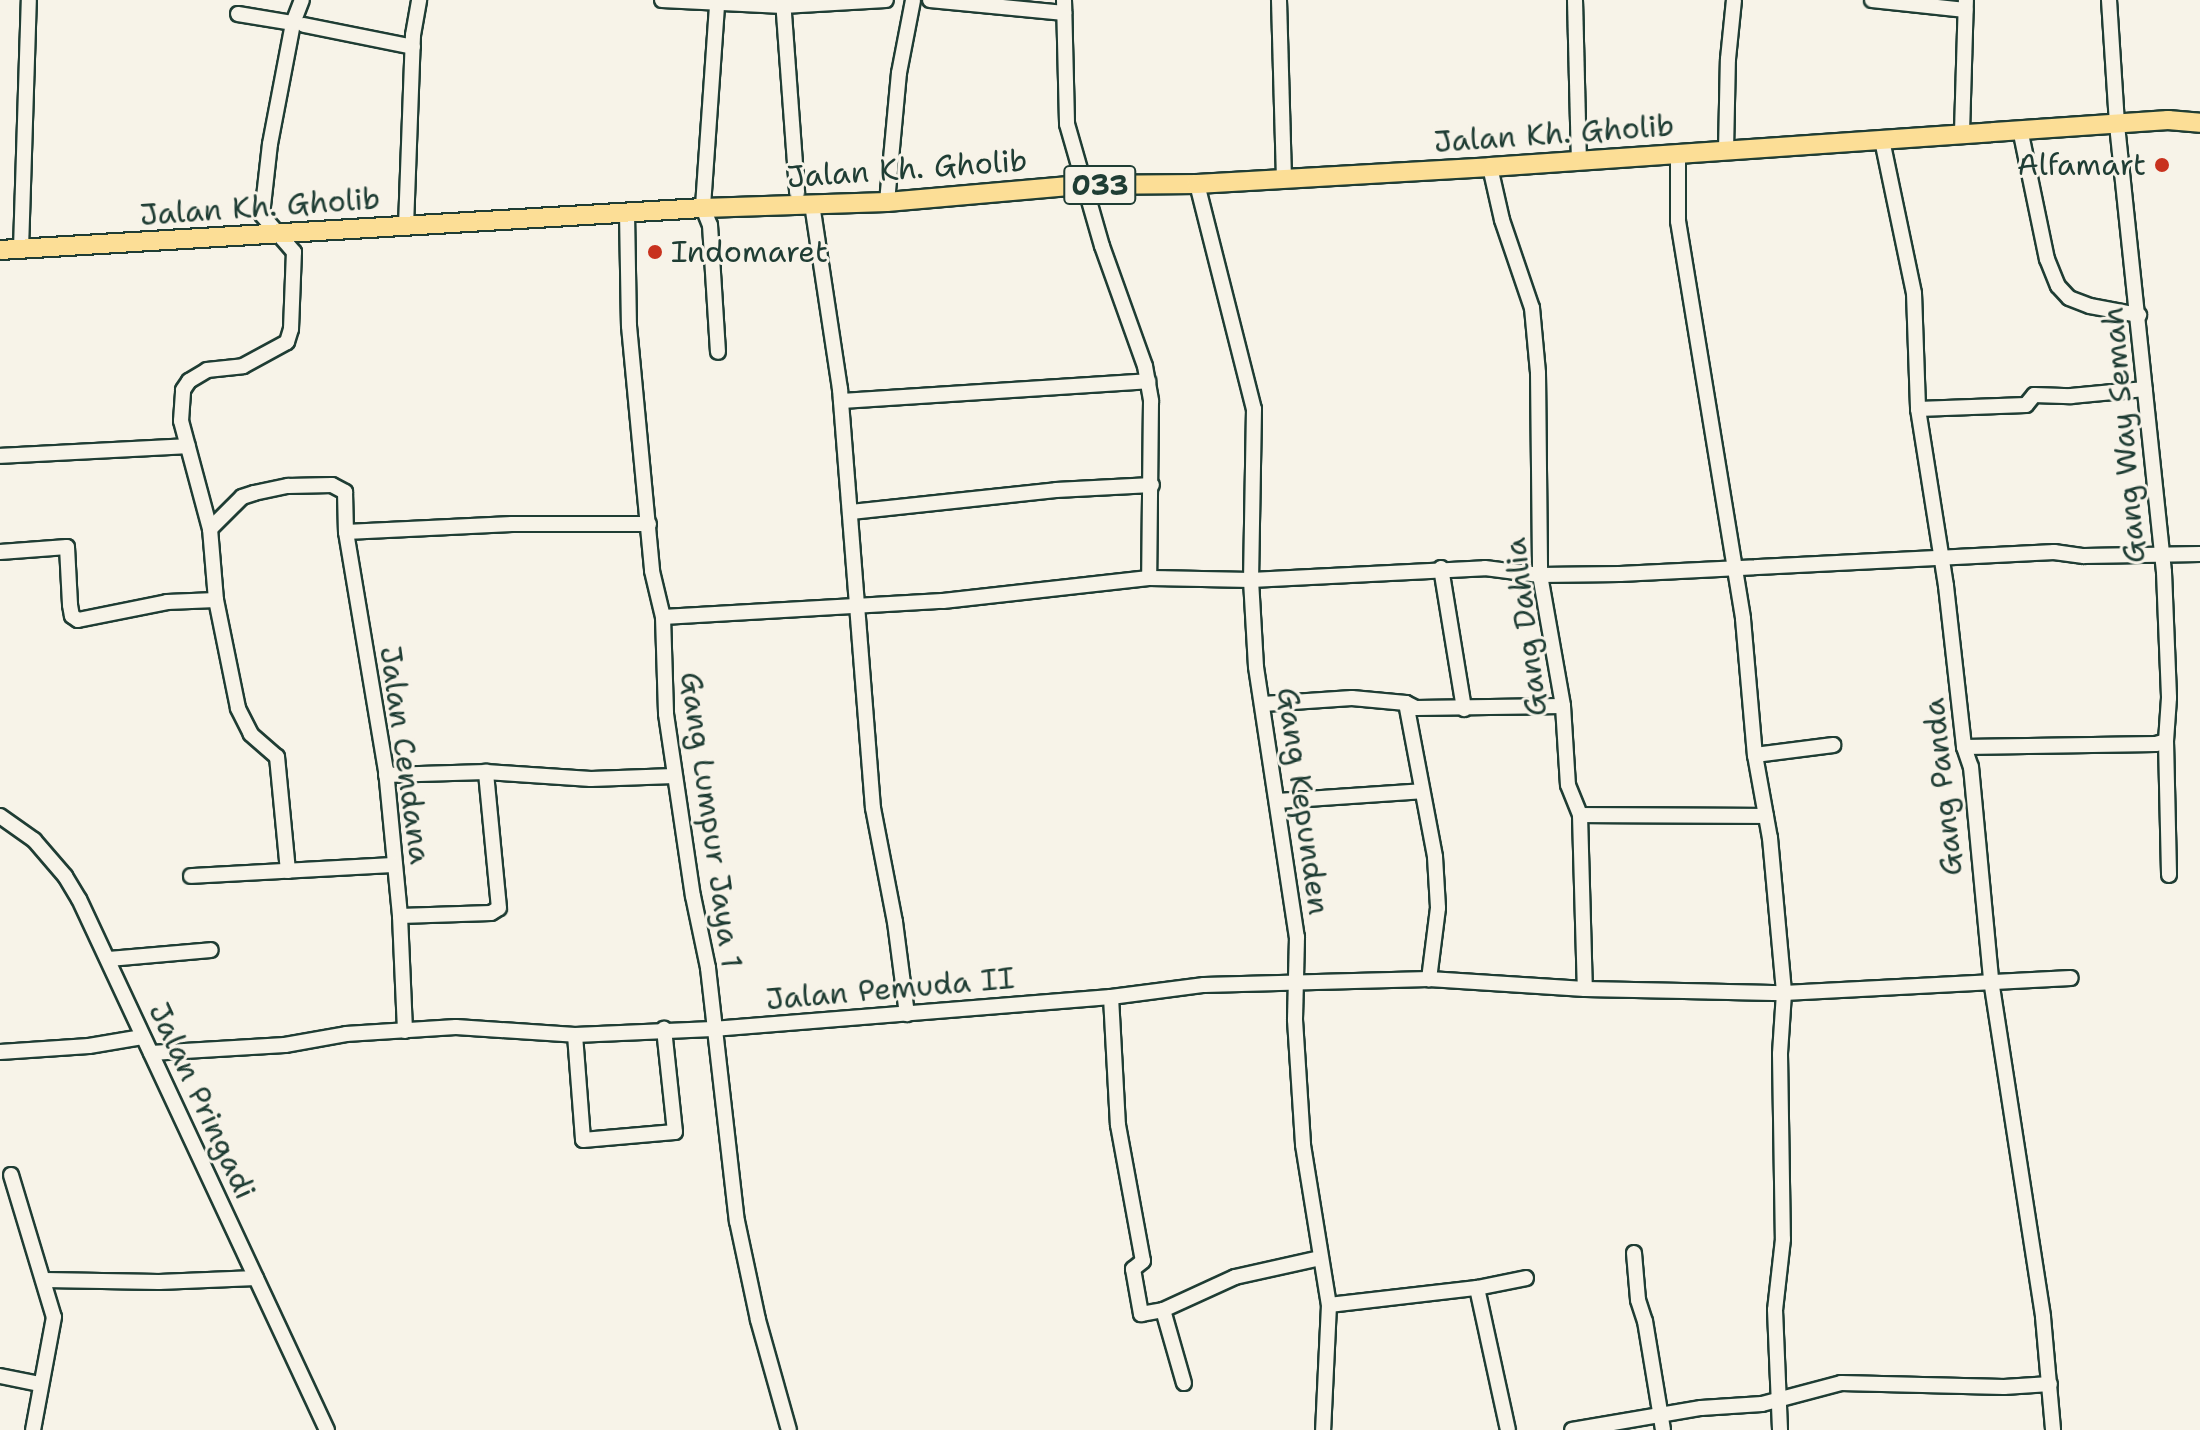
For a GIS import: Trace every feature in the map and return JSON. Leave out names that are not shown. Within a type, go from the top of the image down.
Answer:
[{"type":"main road","name":"Jalan Kh. Gholib","points":[[0,250],[703,208],[887,202],[1083,185],[1197,184],[1490,167],[2168,120],[2200,123]]},
{"type":"street","points":[[21,249],[29,0]]},
{"type":"street","points":[[288,871],[277,757],[251,734],[238,708],[216,600],[210,529],[181,412],[183,390],[189,381],[207,370],[243,366],[287,342],[294,296],[294,252],[262,215],[264,179],[302,0]]},
{"type":"street","points":[[406,226],[413,47],[419,0]]},
{"type":"street","points":[[662,0],[717,6],[886,0]]},
{"type":"street","points":[[887,202],[899,73],[913,0]]},
{"type":"street","points":[[930,0],[1064,6],[1067,124],[1083,185],[1148,381],[1152,485],[1149,578]]},
{"type":"street","points":[[1279,0],[1284,178]]},
{"type":"street","points":[[1575,0],[1579,161]]},
{"type":"street","points":[[1726,151],[1728,59],[1734,0]]},
{"type":"street","points":[[1872,0],[1965,5],[1962,132]]},
{"type":"street","name":"Gang Way Semah","points":[[2109,0],[2117,125],[2139,315],[2168,641],[2166,741],[2169,875]]},
{"type":"street","points":[[783,3],[797,192]]},
{"type":"street","points":[[717,6],[703,208],[710,225],[718,352]]},
{"type":"street","points":[[238,14],[413,47]]},
{"type":"street","points":[[2020,129],[2047,259],[2058,286],[2069,298],[2090,306],[2139,315]]},
{"type":"street","name":"Gang Panda","points":[[1882,140],[1914,293],[1918,409],[1942,560],[1964,747],[1971,767],[1991,980],[2009,1116],[2028,1207],[2053,1430]]},
{"type":"street","points":[[1678,154],[1678,221],[1735,570],[1755,755],[1766,816],[1784,993],[1780,1054],[1783,1239],[1775,1310],[1780,1430]]},
{"type":"street","name":"Gang Dahlia","points":[[1490,167],[1502,220],[1532,308],[1538,373],[1540,575],[1563,706],[1568,785],[1580,815],[1585,989]]},
{"type":"street","name":"Gang Kepunden","points":[[1197,184],[1254,409],[1251,580],[1256,667],[1297,937],[1295,1020],[1303,1145],[1329,1305],[1323,1430]]},
{"type":"street","points":[[812,204],[841,401],[873,808],[895,922],[907,1014]]},
{"type":"street","name":"Gang Lumpur Jaya 1","points":[[627,213],[629,326],[652,571],[663,617],[661,657],[674,776],[708,968],[737,1221],[758,1320],[789,1430]]},
{"type":"street","points":[[841,401],[1148,381]]},
{"type":"street","points":[[1918,409],[2026,405],[2034,395],[2071,396],[2145,389]]},
{"type":"street","points":[[0,456],[188,446]]},
{"type":"street","points":[[851,512],[1056,490],[1152,485]]},
{"type":"street","name":"Jalan Cendana","points":[[210,529],[242,497],[254,493],[288,486],[341,487],[345,492],[346,532],[386,775],[400,916],[405,1031]]},
{"type":"street","points":[[346,532],[512,524],[649,524]]},
{"type":"street","points":[[0,552],[67,547],[70,605],[72,616],[78,620],[167,602],[216,600]]},
{"type":"street","points":[[663,617],[982,598],[1149,578],[1251,580],[1441,568],[1485,568],[1540,575],[1735,570],[1835,561],[1942,560],[2054,552],[2084,556],[2200,554]]},
{"type":"street","points":[[1441,568],[1464,709]]},
{"type":"street","points":[[1263,704],[1352,698],[1406,703],[1416,708],[1563,706]]},
{"type":"street","points":[[1406,703],[1435,857],[1438,908],[1429,979]]},
{"type":"street","points":[[1964,747],[2156,744],[2166,741]]},
{"type":"street","points":[[1755,755],[1833,745]]},
{"type":"street","points":[[386,775],[486,772],[591,779],[674,776]]},
{"type":"street","points":[[400,916],[491,913],[499,908],[486,772]]},
{"type":"street","points":[[1277,801],[1422,791]]},
{"type":"street","points":[[1580,815],[1766,816]]},
{"type":"street","name":"Jalan Pringadi","points":[[0,816],[34,840],[65,876],[109,959],[142,1037],[327,1430]]},
{"type":"street","points":[[191,876],[395,865]]},
{"type":"street","points":[[109,959],[211,950]]},
{"type":"street","name":"Jalan Pemuda II","points":[[151,1053],[285,1045],[346,1034],[456,1027],[575,1035],[713,1029],[1111,997],[1204,985],[1429,979],[1585,989],[1784,993],[2071,978]]},
{"type":"street","points":[[1111,997],[1118,1125],[1143,1261],[1133,1269],[1141,1314],[1163,1310],[1235,1277],[1321,1258]]},
{"type":"street","points":[[575,1035],[583,1140],[675,1132],[664,1029]]},
{"type":"street","points":[[0,1052],[89,1046],[142,1037]]},
{"type":"street","points":[[11,1175],[54,1317],[33,1430]]},
{"type":"street","points":[[1634,1253],[1638,1300],[1645,1321],[1662,1423]]},
{"type":"street","points":[[45,1280],[159,1282],[256,1278]]},
{"type":"street","points":[[1329,1305],[1477,1288],[1526,1278]]},
{"type":"street","points":[[1477,1288],[1508,1430]]},
{"type":"street","points":[[1163,1310],[1184,1383]]},
{"type":"street","points":[[0,1376],[40,1384]]},
{"type":"street","points":[[1572,1430],[1662,1423],[1781,1400],[1841,1383],[2004,1387],[2050,1384]]},
{"type":"place","name":"Alfamart","points":[[2162,165]]},
{"type":"place","name":"Indomaret","points":[[655,252]]}]
